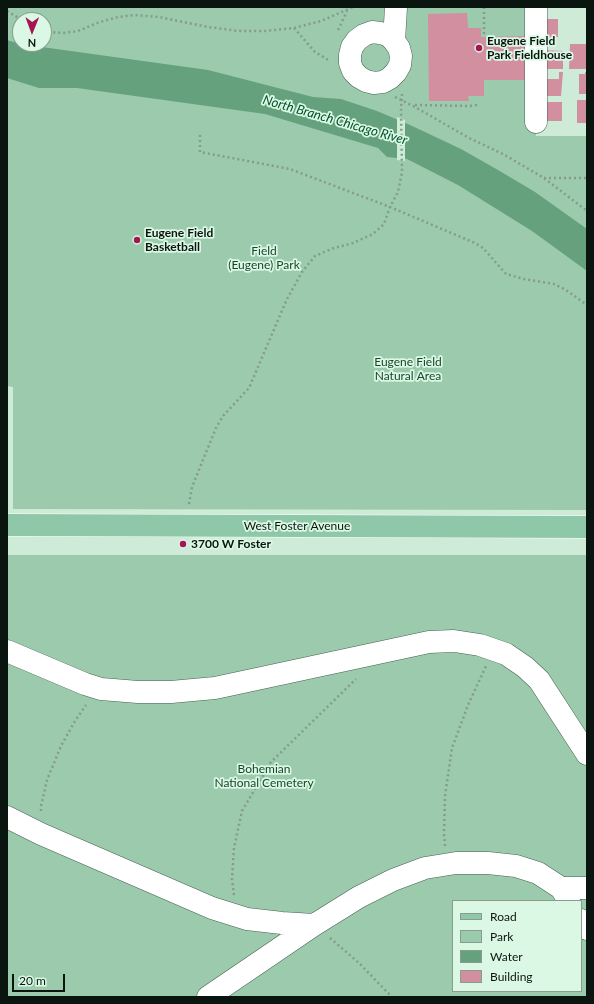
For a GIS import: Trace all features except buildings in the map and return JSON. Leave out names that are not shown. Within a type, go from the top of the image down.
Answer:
[{"type":"main road","name":"West Foster Avenue","points":[[7,525],[587,526]]},
{"type":"street","points":[[394,41],[396,7]]},
{"type":"street","points":[[536,7],[536,122]]},
{"type":"street","points":[[7,651],[85,684],[102,689],[138,692],[164,692],[215,688],[429,642],[454,641],[480,645],[506,654],[525,667],[539,680],[587,754]]},
{"type":"street","points":[[7,817],[41,834],[212,908],[247,919],[314,925]]},
{"type":"street","points":[[208,997],[314,925],[359,897],[393,880],[425,868],[456,863],[488,863],[516,866],[538,873],[565,894],[587,888]]},
{"type":"path","points":[[52,32],[64,33],[78,31],[100,22],[118,17],[130,16],[159,18],[239,31],[265,31],[294,28],[321,22],[353,7]]},
{"type":"path","points":[[484,7],[484,37]]},
{"type":"path","points":[[130,16],[131,10]]},
{"type":"path","points":[[189,504],[192,487],[216,428],[223,416],[248,388],[287,299],[302,272],[315,256],[334,248],[353,243],[373,234],[384,224],[390,207],[398,192],[402,172],[402,100],[469,138],[503,154],[544,178],[587,211]]},
{"type":"path","points":[[415,105],[477,105]]},
{"type":"path","points":[[200,135],[200,152],[290,169],[390,207],[475,243],[483,248],[506,274],[524,279],[554,284],[566,290],[587,305]]},
{"type":"path","points":[[544,178],[587,178]]},
{"type":"path","points":[[448,864],[444,834],[445,796],[452,748],[468,705],[494,650]]},
{"type":"path","points":[[237,915],[232,879],[234,848],[242,811],[271,762],[361,674]]},
{"type":"path","points":[[41,834],[41,806],[47,780],[61,746],[90,700],[102,689]]},
{"type":"path","points":[[314,925],[359,963],[392,997]]},
{"type":"green space","name":"Field (Eugene) Park","points":[[7,7],[536,7],[536,136],[587,136],[587,510],[13,509],[13,387],[7,386]]},
{"type":"green space","name":"Bohemian National Cemetery","points":[[7,555],[587,555],[587,997],[7,997]]},
{"type":"water","name":"North Branch Chicago River","points":[[7,40],[12,42],[12,52],[52,52],[52,48],[208,70],[313,97],[341,99],[377,111],[461,149],[535,192],[587,229],[587,271],[532,231],[458,185],[407,159],[387,157],[378,148],[265,114],[77,88],[39,88],[7,78]]},
{"type":"pier","points":[[397,117],[405,120],[405,161],[397,160]]},
{"type":"place","name":"Eugene Field Park Fieldhouse","points":[[479,48]]},
{"type":"place","name":"Eugene Field Basketball","points":[[137,240]]},
{"type":"place","name":"3700 W Foster","points":[[183,544]]},
{"type":"park label","name":"Eugene Field Natural Area","points":[[408,369]]}]
